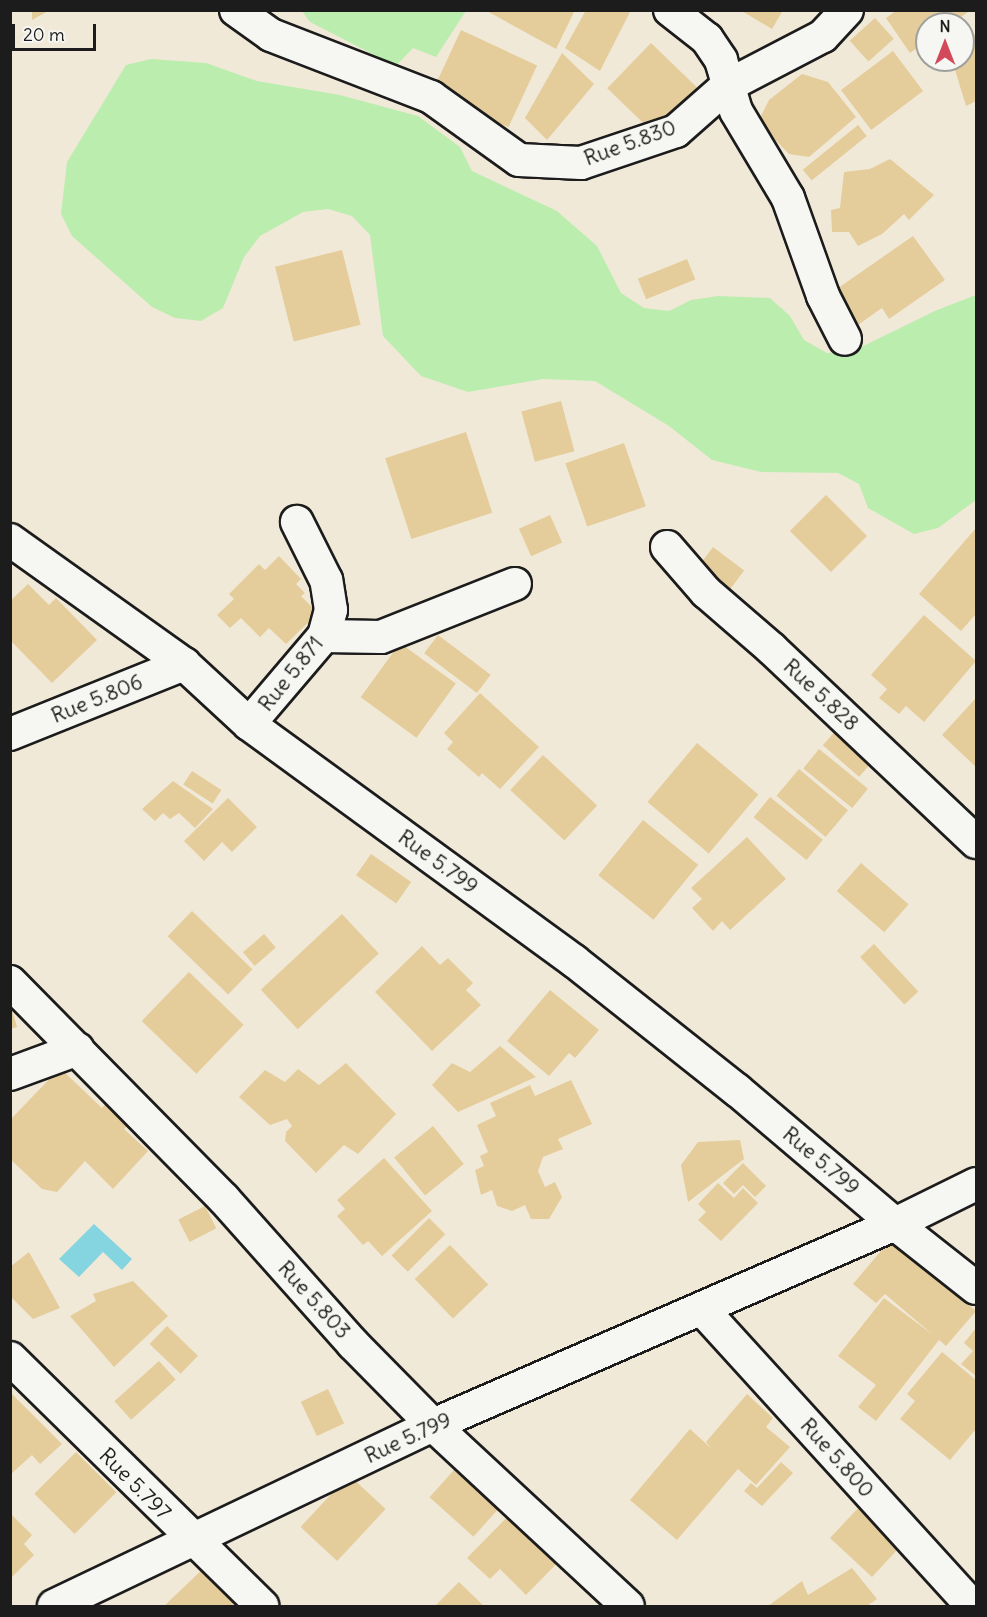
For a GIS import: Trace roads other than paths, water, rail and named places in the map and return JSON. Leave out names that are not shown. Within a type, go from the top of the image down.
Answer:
[{"type":"street","name":"Rue 5.830","points":[[236,10],[271,35],[431,97],[519,160],[581,163],[676,131],[727,86],[823,36],[847,10]]},
{"type":"street","points":[[670,10],[707,39],[721,60],[727,86],[750,138],[789,198],[823,296],[845,339]]},
{"type":"street","name":"Rue 5.871","points":[[249,724],[324,636],[331,610],[326,580],[297,522]]},
{"type":"street","name":"Rue 5.799","points":[[10,540],[184,664],[249,724],[574,961],[737,1090],[895,1224],[702,1310],[433,1425],[54,1606]]},
{"type":"street","name":"Rue 5.828","points":[[667,547],[706,592],[772,649],[976,842]]},
{"type":"street","points":[[324,636],[381,637],[515,584]]},
{"type":"street","name":"Rue 5.806","points":[[10,734],[184,664]]},
{"type":"street","name":"Rue 5.803","points":[[10,982],[224,1199],[353,1344],[433,1425],[628,1606]]},
{"type":"street","points":[[10,1074],[78,1049]]},
{"type":"street","points":[[976,1184],[895,1224],[976,1288]]},
{"type":"street","name":"Rue 5.800","points":[[702,1310],[967,1600]]},
{"type":"street","name":"Rue 5.797","points":[[10,1358],[191,1539],[262,1606]]},
{"type":"water","points":[[94,1224],[132,1259],[122,1270],[103,1252],[79,1277],[59,1259]]}]
